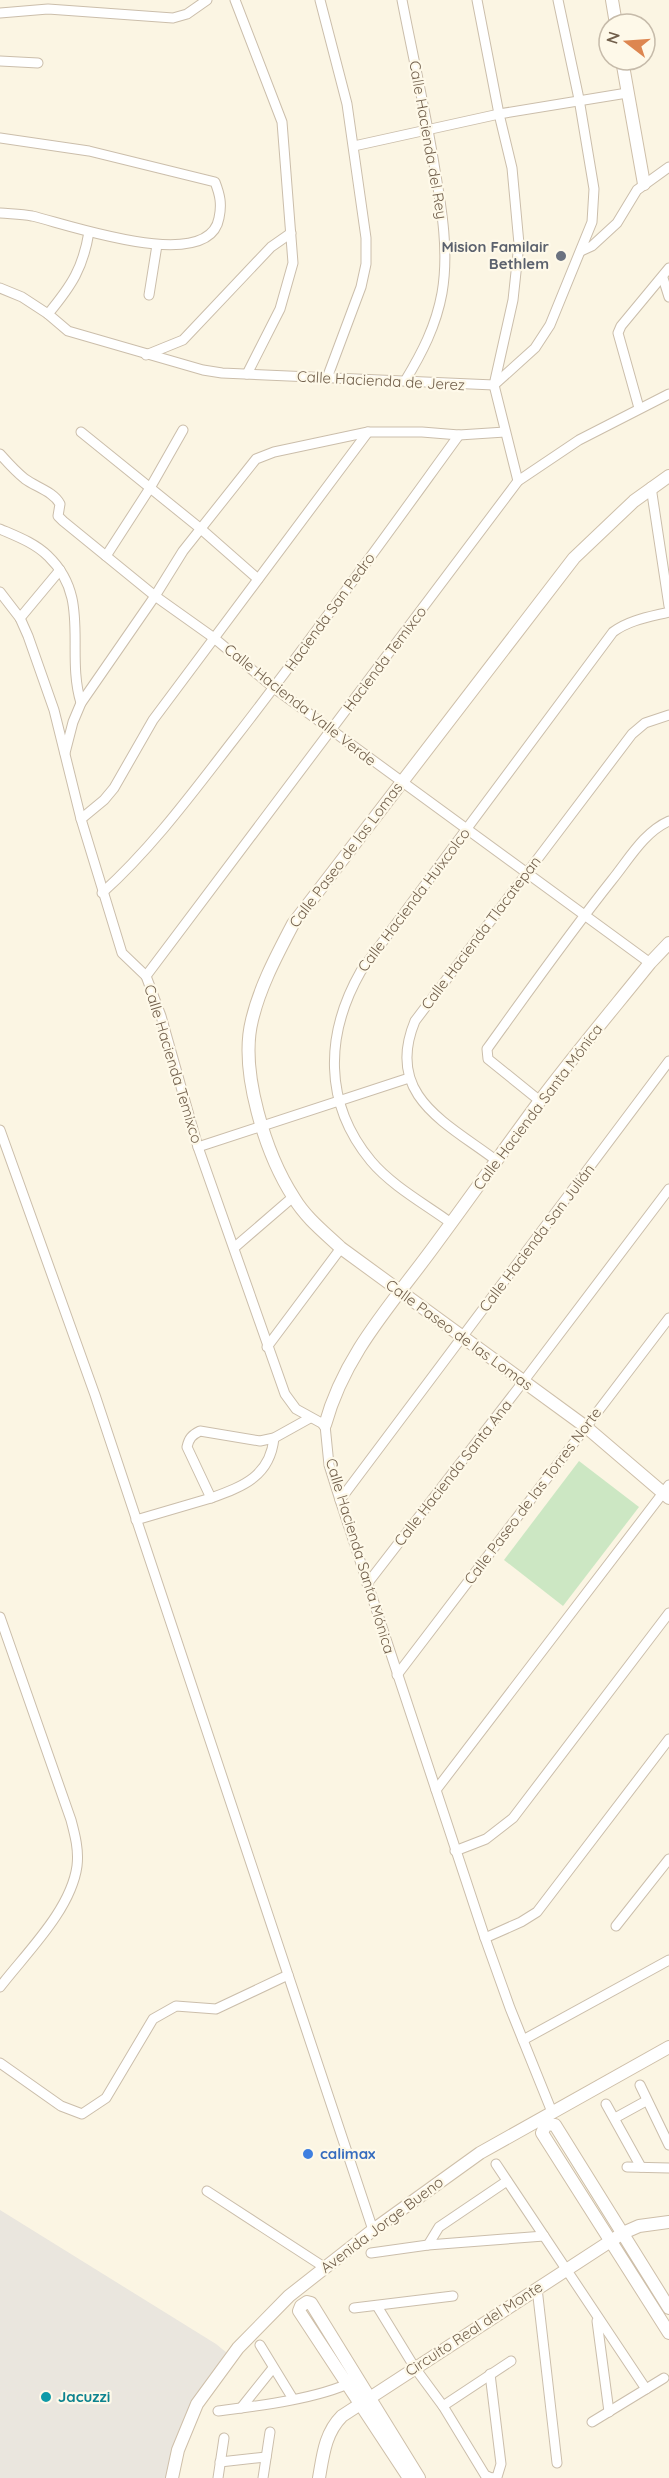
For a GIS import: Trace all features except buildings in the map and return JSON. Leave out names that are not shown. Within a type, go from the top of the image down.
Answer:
[{"type":"street","points":[[0,13],[48,9],[173,18],[187,14],[207,0]]},
{"type":"street","points":[[235,0],[282,122],[293,263],[280,309],[247,374]]},
{"type":"street","points":[[320,0],[347,104],[366,238],[366,264],[353,314],[327,378]]},
{"type":"street","name":"Calle Hacienda del Rey","points":[[402,0],[428,128],[443,231],[442,292],[436,321],[425,347],[405,381]]},
{"type":"street","points":[[477,0],[512,168],[519,244],[513,300],[494,385],[518,481]]},
{"type":"street","points":[[494,385],[535,348],[550,325],[592,222],[594,189],[579,99],[558,0]]},
{"type":"street","points":[[0,61],[38,63]]},
{"type":"street","points":[[624,72],[644,184]]},
{"type":"street","points":[[354,146],[499,114],[579,99],[627,93]]},
{"type":"street","points":[[0,138],[89,150],[215,182],[220,195],[221,208],[213,233],[183,245],[157,245],[89,232],[30,216],[0,213]]},
{"type":"street","points":[[581,251],[592,246],[617,224],[637,190],[669,167]]},
{"type":"street","points":[[48,314],[70,288],[80,270],[89,232]]},
{"type":"street","points":[[146,355],[183,340],[271,247],[291,233]]},
{"type":"street","points":[[149,295],[157,245]]},
{"type":"street","points":[[639,408],[618,333],[621,326],[669,268]]},
{"type":"street","points":[[663,278],[669,297]]},
{"type":"street","name":"Calle Hacienda de Jerez","points":[[0,288],[22,297],[48,314],[68,332],[203,370],[494,385]]},
{"type":"street","points":[[666,395],[669,388]]},
{"type":"street","name":"Hacienda Temixco","points":[[146,976],[518,481],[579,440],[666,395]]},
{"type":"street","points":[[106,556],[150,488],[183,430]]},
{"type":"street","points":[[81,432],[201,529],[258,579]]},
{"type":"street","points":[[64,755],[81,703],[173,566],[256,459],[274,452],[368,432],[459,435],[505,432]]},
{"type":"street","points":[[81,819],[104,800],[114,788],[153,720],[368,432]]},
{"type":"street","name":"Hacienda San Pedro","points":[[102,893],[132,866],[154,841],[274,688],[459,435]]},
{"type":"street","name":"Calle Hacienda Valle Verde","points":[[0,454],[27,481],[57,498],[60,504],[58,516],[155,596],[214,638],[274,688],[400,782],[650,963]]},
{"type":"street","name":"Calle Paseo de las Lomas","points":[[667,1492],[586,1427],[341,1248],[305,1214],[293,1197],[265,1137],[251,1086],[248,1052],[251,1021],[264,982],[293,924],[574,558],[608,524],[651,487],[669,476]]},
{"type":"street","points":[[651,487],[669,606]]},
{"type":"street","points":[[0,529],[48,555],[68,580],[73,599],[75,674],[81,703]]},
{"type":"street","points":[[20,618],[60,570]]},
{"type":"street","name":"Calle Hacienda Temixco","points":[[0,592],[20,618],[54,710],[81,819],[122,953],[146,976],[166,1030],[198,1147],[236,1247],[267,1347],[285,1394],[296,1409],[325,1425]]},
{"type":"street","name":"Calle Hacienda Huixcolco","points":[[451,1223],[385,1175],[370,1160],[344,1118],[338,1102],[334,1069],[339,1019],[346,997],[361,971],[613,632],[633,621],[669,612]]},
{"type":"street","name":"Calle Hacienda Tlacatepan","points":[[497,1161],[429,1110],[421,1101],[409,1078],[407,1047],[415,1021],[632,734],[645,723],[669,715]]},
{"type":"street","points":[[540,1101],[488,1059],[487,1048],[584,915],[646,837],[659,825],[669,821]]},
{"type":"street","name":"Calle Hacienda Santa Mónica","points":[[552,2112],[485,1938],[455,1851],[329,1465],[325,1425],[333,1396],[348,1365],[371,1329],[401,1292],[540,1101],[650,963],[669,943]]},
{"type":"street","name":"Calle Hacienda San Julián","points":[[340,1500],[669,1061]]},
{"type":"street","points":[[198,1147],[409,1078]]},
{"type":"street","points":[[0,1130],[96,1395],[373,2230]]},
{"type":"street","name":"Calle Hacienda Santa Ana","points":[[367,1584],[524,1382],[669,1189]]},
{"type":"street","points":[[236,1247],[293,1197]]},
{"type":"street","points":[[267,1347],[341,1248]]},
{"type":"street","name":"Calle Paseo de las Torres Norte","points":[[397,1675],[669,1318]]},
{"type":"street","points":[[211,1498],[187,1447],[193,1434],[200,1431],[260,1441],[274,1438],[310,1418]]},
{"type":"street","points":[[136,1520],[234,1490],[262,1472],[273,1454],[274,1438]]},
{"type":"street","points":[[436,1790],[667,1492]]},
{"type":"street","points":[[455,1851],[486,1839],[513,1818],[669,1613]]},
{"type":"street","points":[[0,1617],[71,1820],[78,1849],[77,1865],[69,1894],[60,1910],[0,1987]]},
{"type":"street","points":[[485,1938],[537,1912],[669,1739]]},
{"type":"street","points":[[616,1926],[669,1859]]},
{"type":"street","points":[[523,2040],[669,1960]]},
{"type":"street","points":[[0,2063],[61,2106],[82,2114],[106,2098],[153,2019],[176,2006],[216,2009],[288,1974]]},
{"type":"street","name":"Avenida Jorge Bueno","points":[[172,2478],[188,2422],[210,2385],[238,2348],[267,2316],[324,2267],[480,2153],[669,2047]]},
{"type":"street","points":[[640,2085],[669,2145]]},
{"type":"street","points":[[615,2118],[646,2101]]},
{"type":"street","points":[[606,2104],[641,2167]]},
{"type":"street","points":[[669,2307],[555,2125],[546,2124],[542,2133],[669,2333]]},
{"type":"street","points":[[496,2164],[646,2389]]},
{"type":"street","points":[[627,2167],[669,2168]]},
{"type":"street","points":[[428,2246],[439,2227],[507,2181]]},
{"type":"street","points":[[582,2193],[594,2185]]},
{"type":"street","points":[[207,2191],[324,2267]]},
{"type":"street","name":"Circuito Real del Monte","points":[[319,2478],[326,2440],[332,2426],[342,2416],[623,2233],[639,2226],[669,2222]]},
{"type":"street","points":[[371,2253],[544,2236]]},
{"type":"street","points":[[537,2288],[556,2463]]},
{"type":"street","points":[[354,2308],[453,2296]]},
{"type":"street","points":[[353,2382],[300,2311],[301,2306],[306,2302],[311,2303],[353,2382],[409,2478]]},
{"type":"street","points":[[377,2306],[485,2475],[492,2478],[497,2477],[501,2464],[490,2374]]},
{"type":"street","points":[[597,2318],[609,2412]]},
{"type":"street","points":[[260,2345],[292,2399]]},
{"type":"street","points":[[443,2406],[511,2361]]},
{"type":"street","points":[[241,2408],[273,2368]]},
{"type":"street","points":[[592,2422],[664,2378]]},
{"type":"street","points":[[218,2410],[292,2399],[353,2382]]},
{"type":"street","points":[[364,2400],[419,2478]]},
{"type":"street","points":[[263,2478],[270,2433]]},
{"type":"street","points":[[218,2478],[224,2438]]},
{"type":"street","points":[[220,2462],[266,2457]]},
{"type":"shaded area","points":[[0,2210],[216,2344],[232,2357],[200,2400],[174,2478],[0,2478]]},
{"type":"green space","points":[[579,1461],[639,1507],[563,1606],[504,1560]]},
{"type":"place","name":"Mision Familair Bethlem","points":[[561,256]]},
{"type":"place","name":"calimax","points":[[308,2154]]},
{"type":"place","name":"Jacuzzi","points":[[46,2397]]}]
